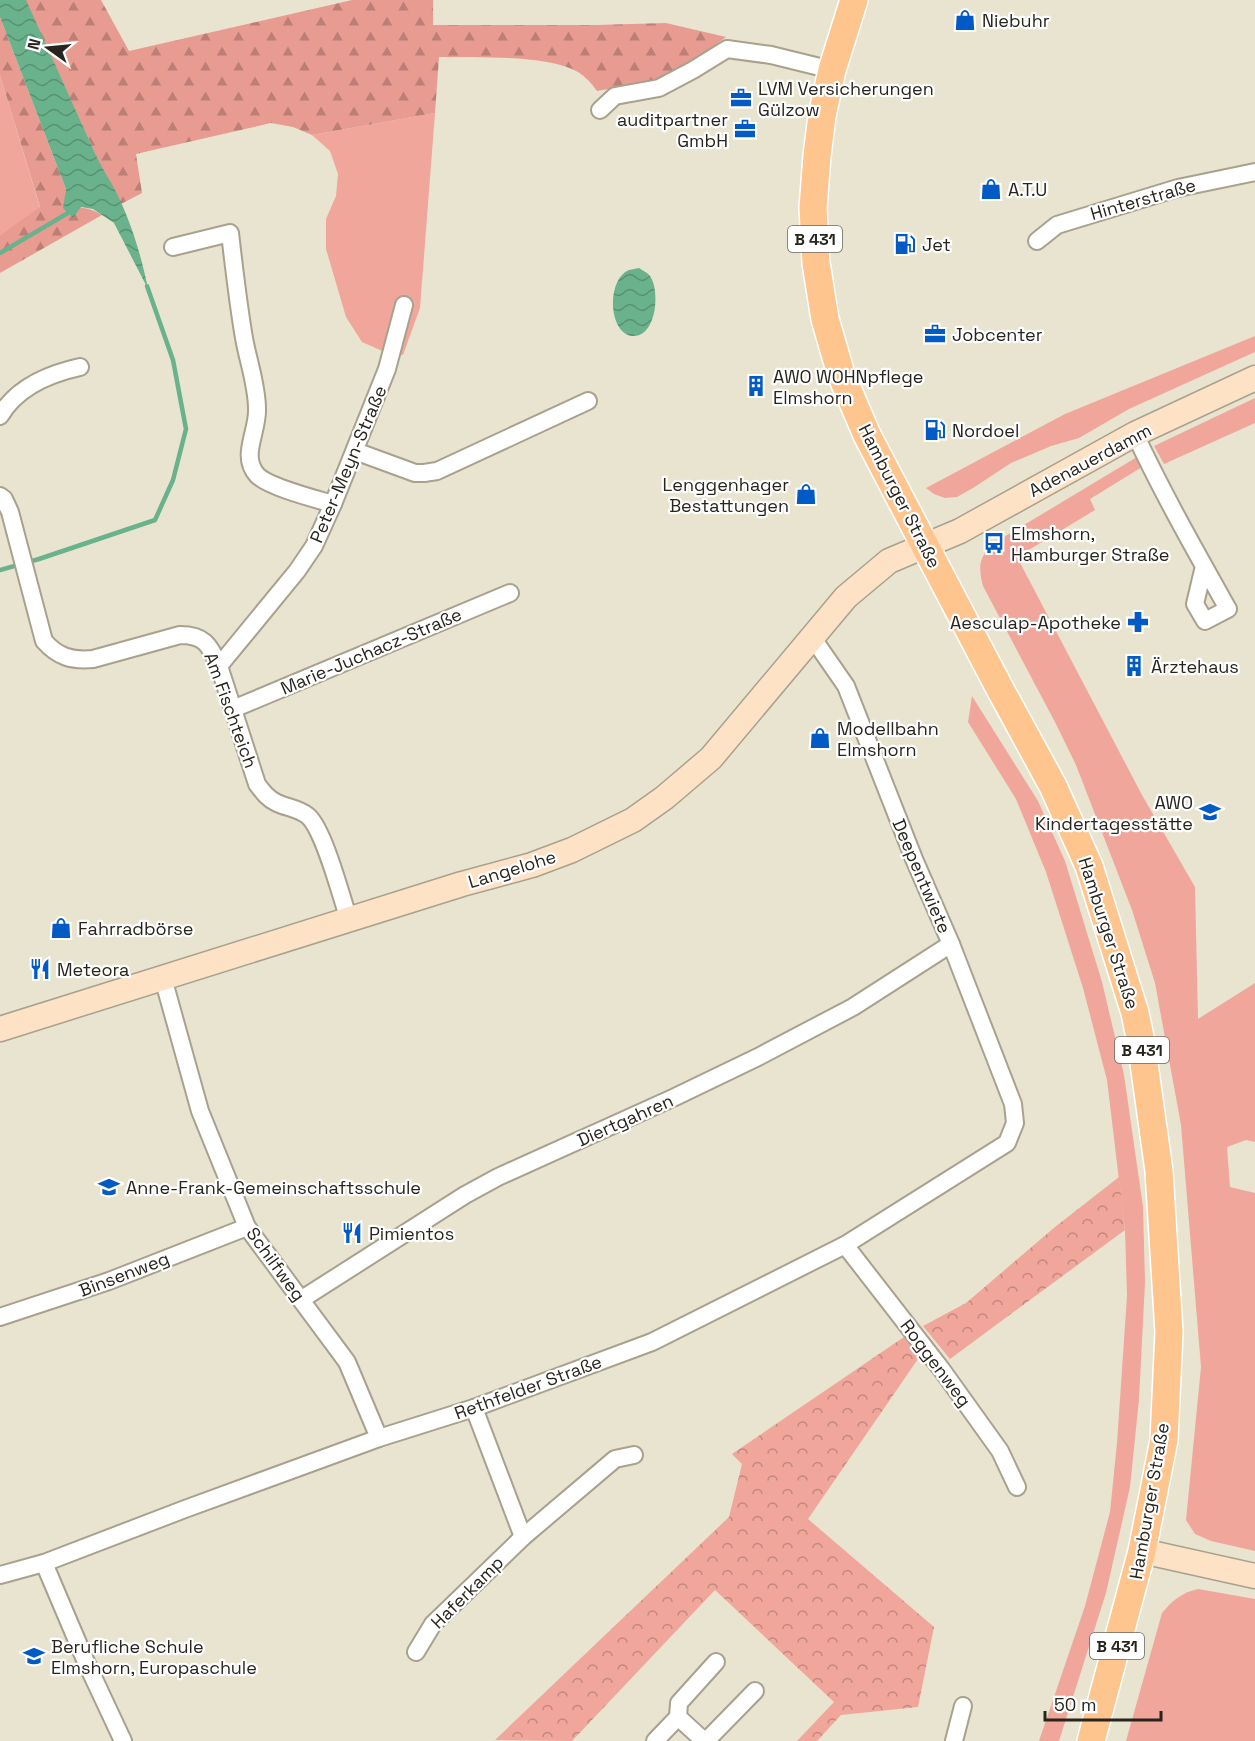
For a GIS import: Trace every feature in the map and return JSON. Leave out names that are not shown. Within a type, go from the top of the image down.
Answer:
[{"type":"main road","name":"Hamburger Straße","points":[[855,0],[832,70],[822,116],[817,156],[813,208],[816,263],[825,319],[841,374],[853,404],[906,511],[1053,786],[1089,866],[1135,1013],[1159,1171],[1169,1332],[1164,1440],[1131,1599],[1091,1741]]},
{"type":"street","points":[[600,110],[615,96],[659,88],[727,49],[771,55],[832,70]]},
{"type":"street","name":"Hinterstraße","points":[[1037,241],[1057,225],[1178,188],[1255,172]]},
{"type":"street","points":[[173,247],[230,233],[244,339],[257,409],[249,462],[257,476],[270,483],[333,504]]},
{"type":"street","name":"Peter-Meyn-Straße","points":[[219,666],[297,572],[315,546],[387,369],[405,305]]},
{"type":"street","points":[[0,416],[22,390],[61,371],[80,367]]},
{"type":"street","name":"Adenauerdamm","points":[[926,546],[960,531],[1135,434],[1255,378]]},
{"type":"street","points":[[355,451],[415,473],[437,471],[588,401]]},
{"type":"street","points":[[1135,434],[1204,566]]},
{"type":"street","name":"Am Fischteich","points":[[0,496],[4,499],[10,512],[44,640],[53,651],[80,660],[180,635],[201,638],[211,650],[219,666],[257,784],[265,795],[277,803],[296,809],[314,821],[349,920]]},
{"type":"street","name":"Langelohe","points":[[0,1029],[532,865],[572,850],[633,820],[670,793],[711,758],[846,597],[889,561],[926,546]]},
{"type":"street","name":"Marie-Juchacz-Straße","points":[[233,710],[510,592]]},
{"type":"street","name":"Deepentwiete","points":[[812,637],[846,686],[1013,1104],[1015,1123]]},
{"type":"street","name":"Diertgahren","points":[[302,1299],[465,1195],[498,1177],[665,1102],[758,1057],[853,1007],[951,944]]},
{"type":"street","name":"Schilfweg","points":[[163,978],[200,1111],[248,1227],[347,1362],[379,1438]]},
{"type":"street","name":"Rethfelder Straße","points":[[0,1575],[44,1563],[379,1438],[474,1408],[652,1342],[845,1245],[1007,1143],[1015,1123]]},
{"type":"street","name":"Binsenweg","points":[[0,1317],[109,1281],[248,1227]]},
{"type":"street","name":"Roggenweg","points":[[845,1245],[942,1370],[1000,1450],[1017,1487]]},
{"type":"street","points":[[474,1408],[523,1537]]},
{"type":"street","name":"Haferkamp","points":[[416,1652],[433,1624],[523,1537],[615,1459],[634,1455]]},
{"type":"street","points":[[1142,1551],[1255,1576]]},
{"type":"street","points":[[44,1563],[123,1741]]},
{"type":"street","points":[[655,1741],[678,1717],[679,1703],[716,1662]]},
{"type":"street","points":[[678,1717],[701,1740],[709,1738],[755,1691]]},
{"type":"street","points":[[954,1741],[963,1706]]},
{"type":"green space","points":[[25,0],[101,0],[129,51],[352,0],[433,0],[433,25],[666,23],[726,37],[692,62],[658,80],[597,91],[578,72],[548,62],[511,58],[439,57],[435,113],[312,135],[293,127],[271,123],[136,154],[142,193],[121,204],[100,166]]},
{"type":"green space","points":[[0,17],[66,189],[64,208],[84,208],[102,215],[0,273],[0,235],[40,207],[0,75]]},
{"type":"green space","points":[[0,75],[40,208],[0,235]]},
{"type":"green space","points":[[435,113],[420,308],[403,355],[387,353],[362,342],[346,317],[326,249],[326,219],[336,196],[338,174],[330,151],[312,135]]},
{"type":"green space","points":[[1255,336],[1255,352],[1129,409],[1079,438],[1051,446],[1011,463],[957,497],[945,498],[926,488],[1065,414]]},
{"type":"green space","points":[[1255,398],[1255,423],[1164,464],[1154,446]]},
{"type":"green space","points":[[1137,457],[1142,467],[1090,499],[1095,510],[1017,557],[1142,795],[1195,887],[1198,1019],[1255,983],[1255,1142],[1246,1140],[1227,1147],[1230,1187],[1255,1193],[1255,1551],[1211,1541],[1195,1534],[1186,1520],[1201,1367],[1181,1125],[1155,983],[1132,910],[1076,765],[983,586],[980,571],[984,555],[999,540]]},
{"type":"green space","points":[[972,696],[1038,801],[1065,861],[1102,982],[1124,1075],[1143,1207],[1145,1282],[1139,1399],[1130,1487],[1106,1593],[1059,1741],[1039,1741],[1085,1606],[1110,1512],[1127,1296],[1125,1230],[1107,1080],[1083,988],[1046,872],[1016,799],[968,722]]},
{"type":"green space","points":[[1119,1177],[1125,1230],[950,1359],[923,1326],[966,1303],[1055,1227]]},
{"type":"green space","points":[[904,1337],[920,1356],[808,1519],[934,1627],[918,1707],[841,1715],[817,1741],[797,1741],[834,1702],[715,1590],[572,1741],[495,1740],[729,1517],[742,1464],[732,1454]]},
{"type":"green space","points":[[1198,1589],[1255,1599],[1255,1741],[1126,1741],[1162,1613],[1178,1598]]},
{"type":"water","points":[[0,0],[26,0],[97,157],[125,211],[148,289],[114,223],[93,209],[81,207],[73,218],[63,208],[66,189],[0,17]]},
{"type":"water","points":[[639,268],[650,276],[655,291],[655,301],[652,320],[648,328],[635,336],[626,334],[615,319],[613,296],[621,276],[629,270]]},
{"type":"waterway","points":[[0,253],[68,213],[70,209]]},
{"type":"waterway","points":[[0,570],[155,520],[173,480],[186,429],[173,360],[147,286]]},
{"type":"place","name":"Niebuhr","points":[[965,20]]},
{"type":"place","name":"LVM Versicherungen Gülzow","points":[[741,98]]},
{"type":"place","name":"auditpartner GmbH","points":[[745,129]]},
{"type":"place","name":"A.T.U","points":[[991,189]]},
{"type":"place","name":"Jet","points":[[905,244]]},
{"type":"place","name":"Jobcenter","points":[[935,334]]},
{"type":"place","name":"AWO WOHNpflege Elmshorn","points":[[756,386]]},
{"type":"place","name":"Nordoel","points":[[935,430]]},
{"type":"place","name":"Lenggenhager Bestattungen","points":[[806,494]]},
{"type":"place","name":"Elmshorn, Hamburger Straße","points":[[994,543]]},
{"type":"place","name":"Aesculap-Apotheke","points":[[1138,622]]},
{"type":"place","name":"Ärztehaus","points":[[1134,666]]},
{"type":"place","name":"Modellbahn Elmshorn","points":[[820,738]]},
{"type":"place","name":"AWO Kindertagesstätte","points":[[1210,812]]},
{"type":"place","name":"Fahrradbörse","points":[[61,928]]},
{"type":"place","name":"Meteora","points":[[40,969]]},
{"type":"place","name":"Anne-Frank-Gemeinschaftsschule","points":[[109,1187]]},
{"type":"place","name":"Pimientos","points":[[352,1233]]},
{"type":"place","name":"Berufliche Schule Elmshorn, Europaschule","points":[[34,1656]]}]
